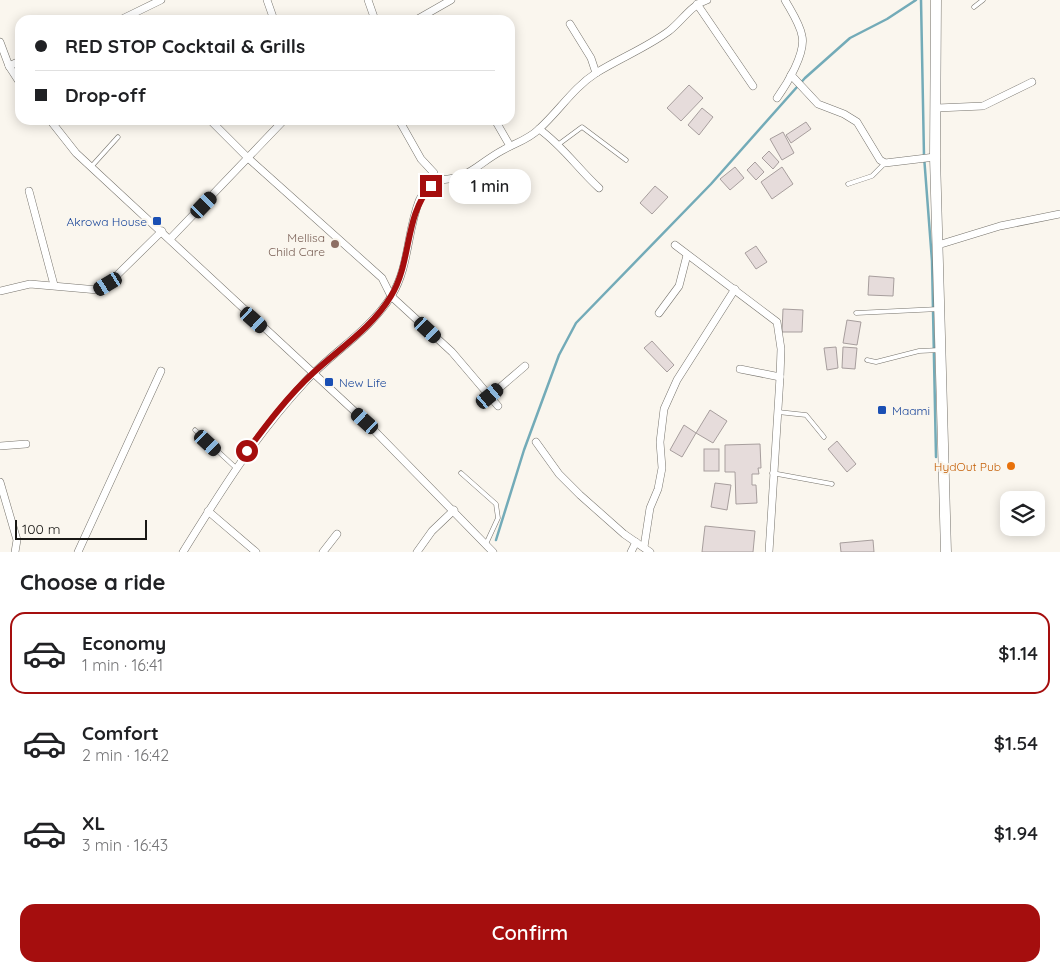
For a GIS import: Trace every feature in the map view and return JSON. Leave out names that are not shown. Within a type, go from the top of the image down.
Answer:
[{"type":"street","points":[[130,15],[161,0]]},
{"type":"street","points":[[267,0],[272,15]]},
{"type":"street","points":[[368,0],[373,15]]},
{"type":"street","points":[[425,15],[452,0]]},
{"type":"street","points":[[435,180],[449,180],[464,176],[510,146],[522,142],[539,129],[564,102],[596,73],[657,39],[670,30],[697,4],[707,0]]},
{"type":"street","points":[[778,98],[794,78],[803,41],[802,34],[786,0]]},
{"type":"street","points":[[936,0],[937,108],[929,158],[938,245],[946,552]]},
{"type":"street","points":[[697,4],[753,86]]},
{"type":"street","points":[[570,24],[591,58],[596,73]]},
{"type":"street","points":[[0,42],[9,66],[15,75]]},
{"type":"street","points":[[9,66],[15,63]]},
{"type":"street","points":[[794,78],[818,104],[844,114],[857,122],[880,160],[885,163],[929,158]]},
{"type":"street","points":[[937,108],[983,106],[1032,82]]},
{"type":"street","points":[[54,125],[76,154],[162,231],[225,293],[394,448],[493,552]]},
{"type":"street","points":[[215,125],[248,158],[382,278],[391,296],[452,352],[498,406]]},
{"type":"street","points":[[170,239],[279,125]]},
{"type":"street","points":[[183,552],[236,468],[271,419],[312,373],[357,337],[391,296],[400,278],[413,218],[420,200],[435,180],[434,173],[421,159],[402,125]]},
{"type":"street","points":[[498,125],[510,146]]},
{"type":"street","points":[[539,129],[560,144],[580,171],[599,188]]},
{"type":"street","points":[[29,191],[54,285]]},
{"type":"street","points":[[938,245],[1011,223],[1060,214]]},
{"type":"street","points":[[0,290],[30,284],[98,290],[108,284],[162,231]]},
{"type":"street","points":[[675,245],[777,322],[781,349],[778,412],[772,473],[769,552]]},
{"type":"street","points":[[659,313],[679,286],[688,255]]},
{"type":"street","points":[[644,546],[650,508],[658,489],[662,468],[660,442],[664,409],[677,380],[735,289]]},
{"type":"street","points":[[490,396],[525,366]]},
{"type":"street","points":[[740,369],[780,377]]},
{"type":"street","points":[[78,552],[161,370]]},
{"type":"street","points":[[536,442],[559,474],[602,515],[650,552]]},
{"type":"street","points":[[0,446],[26,444]]},
{"type":"street","points":[[0,482],[16,540],[15,552]]},
{"type":"street","points":[[417,552],[432,531],[454,510]]},
{"type":"street","points":[[208,511],[256,552]]},
{"type":"street","points":[[324,552],[337,534]]},
{"type":"street","points":[[631,552],[636,542]]},
{"type":"lane","points":[[974,8],[983,0]]},
{"type":"lane","points":[[560,144],[582,127],[626,160]]},
{"type":"lane","points":[[91,167],[118,137]]},
{"type":"lane","points":[[848,184],[872,176],[885,163]]},
{"type":"lane","points":[[856,313],[940,309]]},
{"type":"lane","points":[[867,360],[876,362],[919,351],[940,350]]},
{"type":"lane","points":[[778,412],[806,415],[824,437]]},
{"type":"lane","points":[[195,430],[236,468]]},
{"type":"lane","points":[[461,473],[496,504],[498,518],[486,544]]},
{"type":"lane","points":[[772,473],[832,484]]},
{"type":"building","points":[[689,85],[703,98],[681,121],[667,108]]},
{"type":"building","points":[[702,108],[713,117],[699,135],[688,125]]},
{"type":"building","points":[[806,122],[811,129],[791,143],[786,135]]},
{"type":"building","points":[[783,132],[794,153],[782,160],[770,139]]},
{"type":"building","points":[[769,151],[779,162],[773,169],[762,158]]},
{"type":"building","points":[[755,162],[764,172],[756,180],[747,170]]},
{"type":"building","points":[[735,167],[744,178],[730,190],[720,179]]},
{"type":"building","points":[[782,167],[793,184],[772,199],[761,182]]},
{"type":"building","points":[[655,186],[668,197],[652,214],[640,203]]},
{"type":"building","points":[[756,246],[767,262],[756,269],[745,253]]},
{"type":"building","points":[[869,276],[894,278],[893,296],[868,295]]},
{"type":"building","points":[[783,309],[803,310],[802,332],[782,332]]},
{"type":"building","points":[[847,320],[861,322],[857,345],[843,343]]},
{"type":"building","points":[[652,341],[674,365],[667,372],[644,348]]},
{"type":"building","points":[[836,347],[838,368],[827,370],[824,348]]},
{"type":"building","points":[[843,347],[857,348],[855,369],[842,368]]},
{"type":"building","points":[[710,410],[727,421],[713,443],[696,433]]},
{"type":"building","points":[[684,425],[696,433],[682,457],[670,450]]},
{"type":"building","points":[[837,441],[856,464],[847,472],[828,449]]},
{"type":"building","points":[[760,444],[761,468],[758,468],[759,474],[752,474],[752,485],[756,485],[757,503],[736,504],[735,472],[725,472],[725,445]]},
{"type":"building","points":[[704,449],[719,449],[719,471],[704,471]]},
{"type":"building","points":[[715,483],[731,485],[727,510],[711,507]]},
{"type":"building","points":[[705,526],[755,531],[753,552],[702,552]]},
{"type":"building","points":[[873,540],[874,552],[841,552],[840,543]]},
{"type":"waterway","points":[[496,540],[524,450],[559,355],[576,323],[711,184],[805,78],[850,38],[887,19],[916,0]]},
{"type":"waterway","points":[[921,0],[924,156],[932,261],[936,457]]},
{"type":"place","name":"Akrowa House","points":[[157,221]]},
{"type":"place","name":"Mellisa Child Care","points":[[335,244]]},
{"type":"place","name":"New Life","points":[[329,382]]},
{"type":"place","name":"Maami","points":[[882,410]]},
{"type":"place","name":"HydOut Pub","points":[[1011,466]]},
{"type":"route","points":[[247,451],[271,419],[312,373],[357,337],[391,296],[400,278],[408,249],[413,218],[423,194],[431,186]]}]
